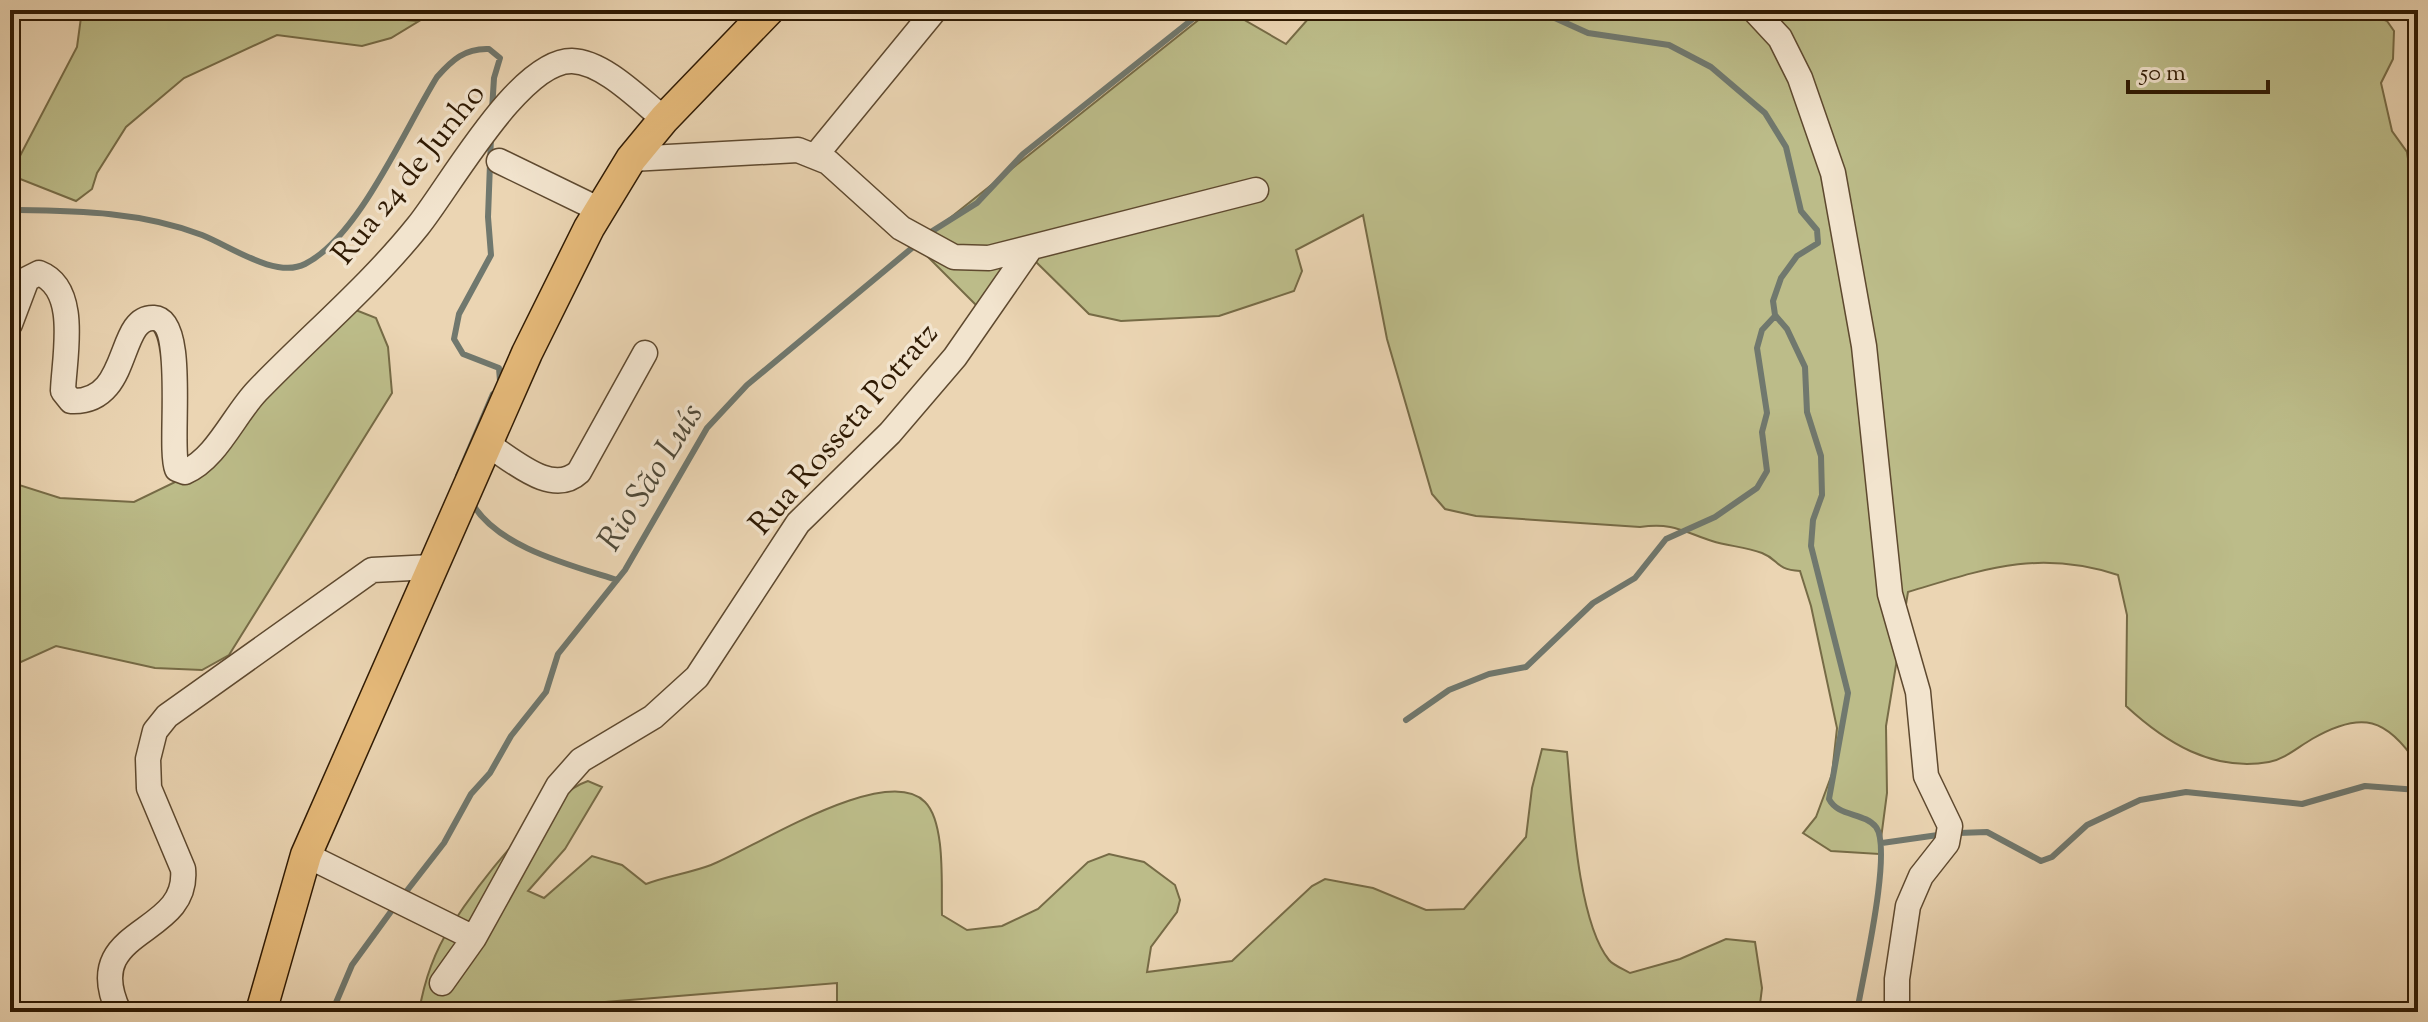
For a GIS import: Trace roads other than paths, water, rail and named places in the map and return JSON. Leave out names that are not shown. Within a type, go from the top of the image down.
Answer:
[{"type":"main road","points":[[261,1012],[306,855],[527,353],[600,210],[631,159],[664,119],[769,10]]},
{"type":"street","points":[[816,155],[935,10]]},
{"type":"street","points":[[1754,10],[1780,38],[1800,78],[1833,173],[1864,346],[1890,594],[1918,692],[1926,776],[1950,826],[1947,843],[1921,876],[1908,906],[1897,979],[1897,1012]]},
{"type":"street","name":"Rua 24 de Junho","points":[[10,324],[27,279],[39,273],[50,278],[61,295],[66,324],[63,391],[71,401],[88,402],[105,391],[120,366],[135,326],[146,319],[157,318],[164,322],[170,335],[177,405],[174,460],[177,469],[185,472],[202,460],[255,393],[418,226],[501,110],[548,68],[574,61],[591,67],[664,119]]},
{"type":"street","points":[[631,159],[777,149],[816,155],[828,162],[901,228],[954,257],[989,258],[1030,249],[1256,190]]},
{"type":"street","points":[[499,161],[600,210]]},
{"type":"street","name":"Rua Rosseta Potratz","points":[[442,983],[474,938],[558,786],[581,760],[653,717],[697,677],[798,523],[890,433],[946,368],[1030,249]]},
{"type":"street","points":[[487,444],[545,479],[559,483],[569,481],[579,472],[645,353]]},
{"type":"street","points":[[119,1012],[108,981],[109,966],[117,952],[178,900],[184,882],[183,869],[149,788],[148,759],[155,731],[167,716],[197,692],[372,570],[432,567]]},
{"type":"street","points":[[306,855],[474,938]]},
{"type":"waterway","name":"Rio São Luís","points":[[926,235],[977,203],[1023,154],[1204,10]]},
{"type":"waterway","points":[[1537,10],[1588,33],[1669,45],[1711,67],[1765,113],[1786,147],[1801,211],[1817,230],[1818,243],[1797,256],[1781,278],[1773,301],[1775,315],[1787,329],[1805,367],[1807,412],[1821,456],[1822,495],[1813,520],[1811,546],[1848,693],[1829,799],[1838,809],[1871,822],[1880,840],[1879,887],[1857,1012]]},
{"type":"waterway","points":[[10,210],[83,212],[155,221],[202,235],[267,264],[293,268],[325,250],[344,231],[379,180],[437,77],[460,56],[489,49],[500,58],[494,78],[492,110]]},
{"type":"waterway","points":[[491,137],[488,217],[491,255],[459,314],[454,339],[463,354],[499,368],[500,381]]},
{"type":"waterway","name":"Rio São Luís","points":[[402,897],[444,843],[471,794],[490,773],[511,736],[546,692],[558,654],[625,570],[707,428],[747,385],[918,243]]},
{"type":"waterway","points":[[1406,720],[1449,690],[1489,674],[1526,667],[1593,603],[1635,578],[1666,539],[1715,517],[1757,488],[1767,471],[1762,432],[1767,413],[1757,348],[1762,330],[1775,316]]},
{"type":"waterway","points":[[458,476],[493,394]]},
{"type":"waterway","points":[[472,503],[483,518],[516,543],[557,561],[617,580]]},
{"type":"waterway","points":[[1958,833],[1987,832],[2041,861],[2052,857],[2087,825],[2140,800],[2186,792],[2302,804],[2365,786],[2418,790]]},
{"type":"waterway","points":[[1882,843],[1938,835]]},
{"type":"waterway","name":"Rio São Luís","points":[[332,1012],[352,965],[395,906]]}]
